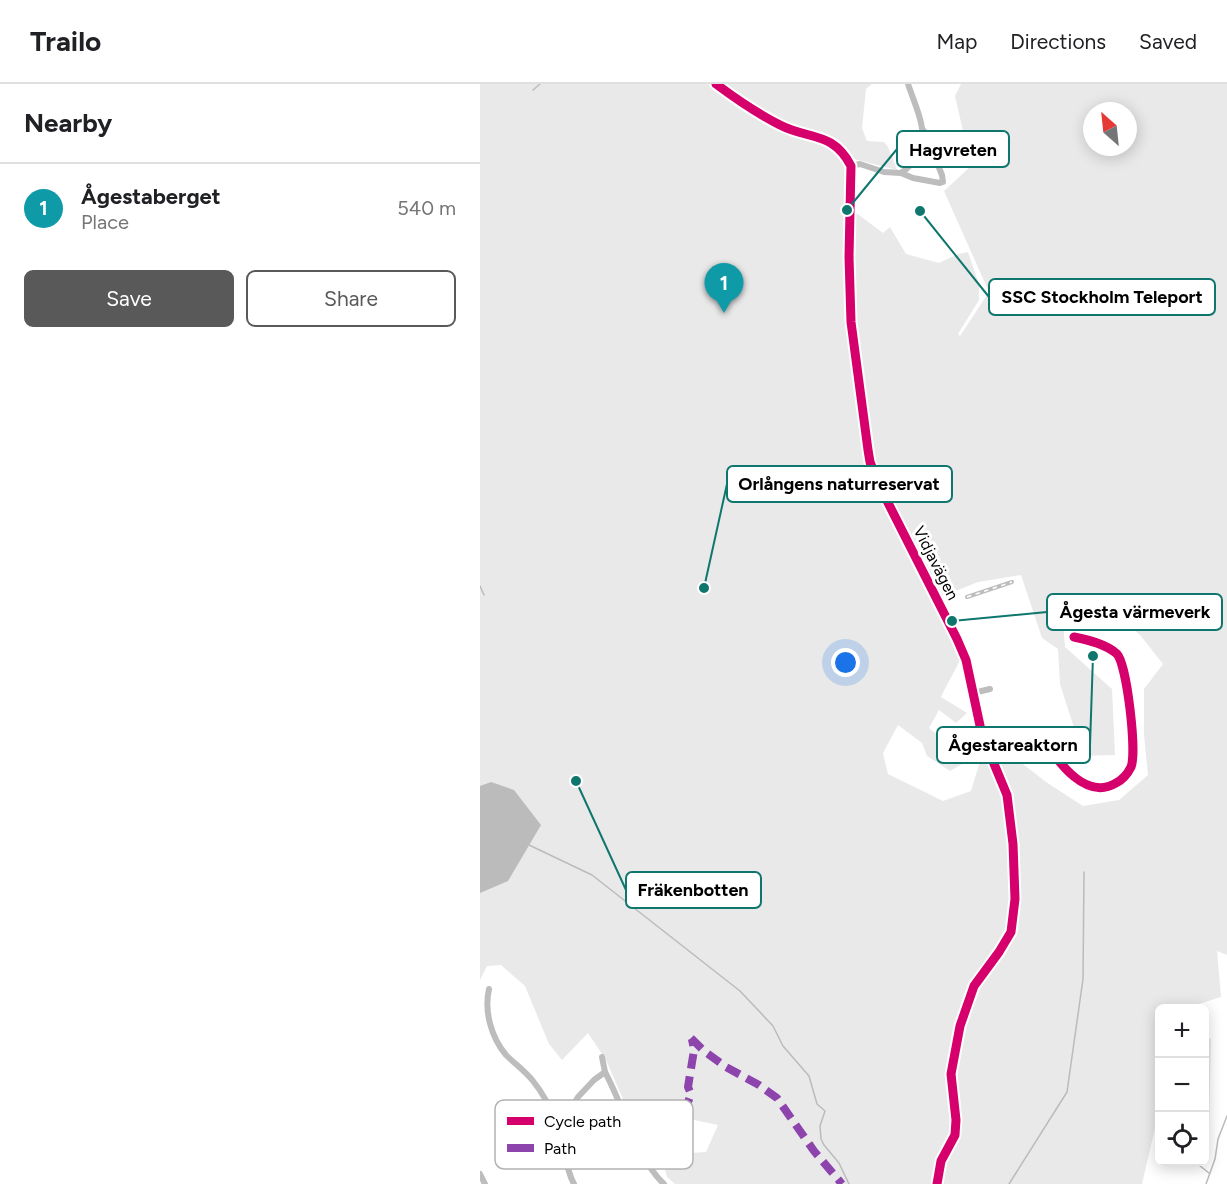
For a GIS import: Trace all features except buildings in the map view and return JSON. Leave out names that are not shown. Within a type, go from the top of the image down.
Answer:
[{"type":"street","points":[[716,84],[782,126],[822,137],[833,143],[846,155],[851,165],[860,164],[884,172],[901,173],[913,178],[943,182],[908,84]]},
{"type":"street","points":[[901,173],[912,165],[921,152],[924,131]]},
{"type":"street","name":"Vidjavägen","points":[[851,165],[849,257],[851,322],[870,462],[879,485],[966,660],[982,735],[1007,795],[1012,844],[1015,899],[1011,932],[974,986],[960,1026],[951,1074],[956,1120],[955,1135],[941,1161],[937,1184]]},
{"type":"street","points":[[982,735],[1006,746],[1044,741],[1064,766],[1080,782],[1087,785],[1107,787],[1114,785],[1127,774],[1131,768],[1133,752],[1126,675],[1122,662],[1111,650],[1092,641],[1074,637]]},
{"type":"street","points":[[973,693],[990,689]]},
{"type":"street","points":[[489,989],[486,1005],[496,1040],[506,1054],[538,1087],[544,1100]]},
{"type":"street","points":[[602,1058],[605,1072],[618,1100]]},
{"type":"street","points":[[577,1100],[582,1092],[605,1072]]},
{"type":"street","points":[[568,1169],[574,1184]]},
{"type":"street","points":[[651,1169],[664,1184]]},
{"type":"street","points":[[480,1174],[485,1184]]},
{"type":"shaded area","points":[[480,84],[709,84],[767,122],[832,148],[841,157],[847,171],[847,206],[883,233],[890,227],[906,254],[939,263],[968,252],[979,284],[979,300],[958,334],[960,336],[989,292],[944,191],[971,166],[955,96],[961,84],[1227,84],[1227,955],[1217,951],[1221,997],[1199,1004],[1155,1004],[1155,1128],[1142,1184],[675,1184],[667,1177],[665,1169],[693,1169],[693,1153],[706,1152],[718,1125],[693,1121],[693,1100],[623,1100],[606,1060],[588,1033],[562,1060],[549,1044],[525,986],[501,965],[487,966],[480,980]],"holes":[[[1021,575],[1042,638],[1058,649],[1060,684],[1083,756],[1115,755],[1112,689],[1065,647],[1063,624],[1095,596],[1140,635],[1163,664],[1144,689],[1144,735],[1148,775],[1119,800],[1083,806],[1019,761],[1006,745],[982,735],[1007,795],[1013,888],[1004,807],[999,786],[983,751],[971,791],[943,801],[888,774],[883,753],[898,725],[922,743],[927,756],[950,771],[964,763],[978,741],[967,728],[949,744],[929,728],[939,710],[956,723],[967,713],[941,697],[964,649],[949,621],[943,596],[978,582]]]},
{"type":"shaded area","points":[[716,84],[872,84],[866,89],[862,128],[867,141],[884,142],[897,170],[850,158],[832,141],[793,131]]},
{"type":"shaded area","points":[[491,782],[514,790],[541,825],[508,881],[480,893],[480,786]]},
{"type":"shaded area","points":[[1209,1038],[1211,1039],[1209,1126]]},
{"type":"waterway","points":[[533,90],[540,84]]},
{"type":"waterway","points":[[480,586],[484,595]]},
{"type":"waterway","points":[[529,845],[592,875],[740,991],[773,1026],[783,1046],[809,1076],[817,1104],[825,1111],[820,1126],[821,1139],[839,1163],[849,1184]]},
{"type":"waterway","points":[[1009,1184],[1067,1092],[1083,979],[1084,872]]},
{"type":"waterway","points":[[1206,1184],[1215,1159],[1218,1139],[1227,1116]]},
{"type":"waterway","points":[[1200,1166],[1209,1173]]},
{"type":"railway","points":[[967,597],[1012,582]]},
{"type":"marked path","points":[[691,1038],[726,1067],[777,1098],[814,1151],[842,1184]]},
{"type":"marked path","points":[[689,1100],[691,1094],[688,1087],[694,1050],[692,1039]]},
{"type":"cycle path","points":[[716,84],[747,106],[780,125],[828,142],[844,155],[851,166],[849,257],[851,322],[870,462],[879,485],[966,660],[982,735],[1007,795],[1013,844],[1015,899],[1011,932],[974,986],[960,1026],[951,1074],[956,1120],[955,1135],[941,1161],[937,1184]]},
{"type":"cycle path","points":[[982,735],[998,743],[1013,745],[1045,741],[1057,759],[1074,777],[1094,787],[1105,787],[1125,776],[1131,767],[1133,745],[1121,661],[1117,654],[1108,648],[1074,637]]},
{"type":"place","name":"Hagvreten","points":[[847,210]]},
{"type":"place","name":"SSC Stockholm Teleport","points":[[920,211]]},
{"type":"place","name":"Ågestaberget","points":[[724,313]]},
{"type":"place","name":"Orlångens naturreservat","points":[[704,588]]},
{"type":"place","name":"Ågesta värmeverk","points":[[952,621]]},
{"type":"place","name":"Ågestareaktorn","points":[[1093,656]]},
{"type":"place","name":"Fräkenbotten","points":[[576,781]]}]
